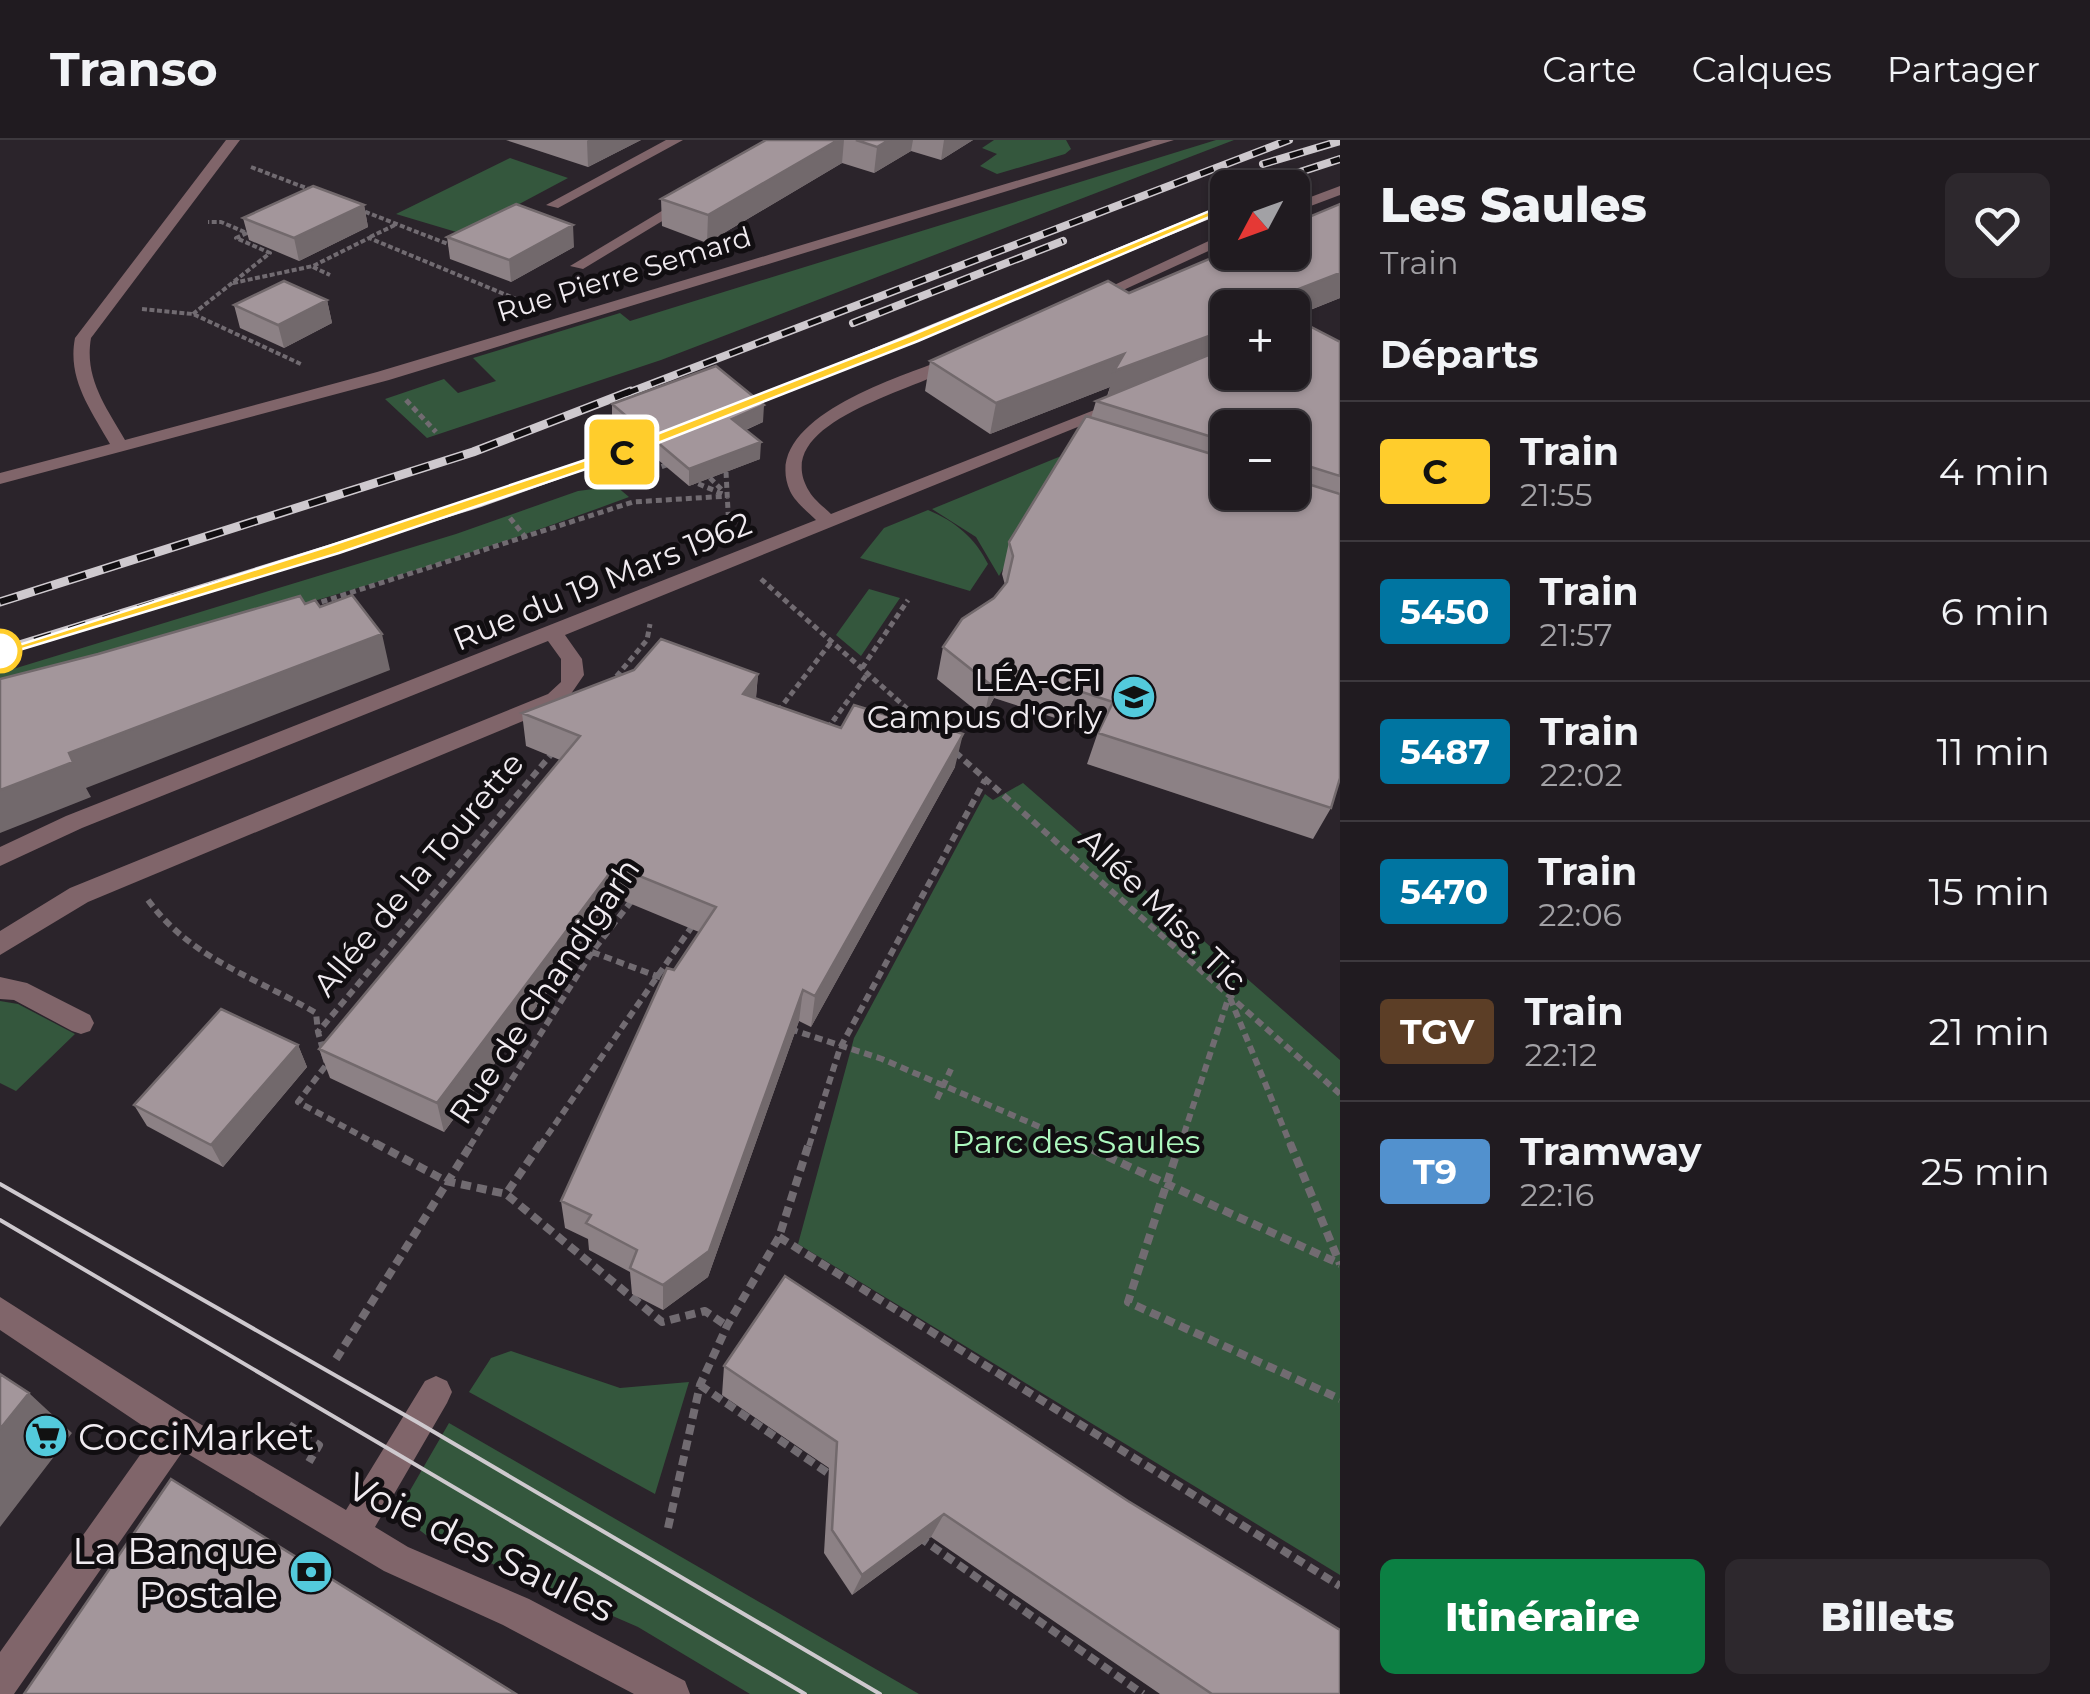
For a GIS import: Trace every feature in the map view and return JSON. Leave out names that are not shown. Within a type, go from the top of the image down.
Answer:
[{"type":"street","points":[[120,446],[82,374],[77,356],[83,338],[233,140]]},
{"type":"street","points":[[553,205],[676,140]]},
{"type":"street","points":[[1111,140],[1141,148]]},
{"type":"street","name":"Rue Pierre Semard","points":[[0,479],[382,376],[1167,140]]},
{"type":"street","points":[[1310,202],[1340,190]]},
{"type":"street","points":[[578,266],[698,195]]},
{"type":"street","points":[[1068,310],[1210,244]]},
{"type":"street","points":[[829,523],[800,495],[795,474],[797,447],[818,422],[979,350]]},
{"type":"street","name":"Rue du 19 Mars 1962","points":[[0,857],[74,822],[1127,404]]},
{"type":"street","points":[[1060,431],[1089,444]]},
{"type":"street","points":[[0,945],[44,913],[132,874],[556,699],[573,684],[576,672],[571,654],[553,634]]},
{"type":"street","points":[[0,988],[18,990],[81,1023]]},
{"type":"street","name":"Voie des Saules","points":[[0,1312],[178,1430],[396,1559],[634,1671],[672,1694]]},
{"type":"street","points":[[352,1533],[436,1392]]},
{"type":"street","points":[[0,1683],[178,1430]]},
{"type":"path","points":[[217,161],[245,165],[323,195],[308,202]]},
{"type":"path","points":[[342,202],[462,249]]},
{"type":"path","points":[[170,222],[221,222],[248,231],[236,238],[270,253],[193,314]]},
{"type":"path","points":[[233,282],[312,266],[397,224]]},
{"type":"path","points":[[369,238],[540,309],[555,324]]},
{"type":"path","points":[[312,266],[330,275]]},
{"type":"path","points":[[100,314],[119,315],[125,307],[193,314],[314,369]]},
{"type":"path","points":[[396,390],[436,432]]},
{"type":"path","points":[[598,433],[628,422]]},
{"type":"path","points":[[616,478],[620,482],[671,463],[694,484],[729,496]]},
{"type":"path","points":[[726,472],[729,538]]},
{"type":"path","points":[[710,478],[729,496]]},
{"type":"path","points":[[309,605],[633,502],[729,496]]},
{"type":"path","points":[[510,518],[526,538]]},
{"type":"path","points":[[749,568],[926,726]]},
{"type":"path","points":[[609,685],[647,640],[655,594]]},
{"type":"path","points":[[816,745],[908,600]]},
{"type":"path","points":[[772,718],[832,640]]},
{"type":"path","points":[[668,1528],[700,1385],[727,1326],[779,1237],[840,1048],[985,780],[941,740]]},
{"type":"path","name":"Allée de la Tourette","points":[[446,1181],[298,1102],[326,1064],[318,1032],[558,746]]},
{"type":"path","name":"Allée Miss. Tic","points":[[985,780],[1229,996],[1340,1264]]},
{"type":"path","points":[[132,874],[176,938],[200,956],[316,1013],[318,1032]]},
{"type":"path","name":"Rue de Chandigarh","points":[[336,1360],[592,952],[640,890]]},
{"type":"path","points":[[506,1194],[700,915]]},
{"type":"path","points":[[592,952],[677,984]]},
{"type":"path","points":[[1340,1094],[1229,996],[1128,1302],[1340,1399]]},
{"type":"path","points":[[786,1026],[840,1048],[882,1058],[1340,1264]]},
{"type":"path","points":[[937,1100],[951,1070]]},
{"type":"path","points":[[446,1181],[506,1194],[662,1322],[706,1311],[727,1326]]},
{"type":"path","points":[[779,1237],[1340,1586]]},
{"type":"path","points":[[700,1385],[848,1488]]},
{"type":"path","points":[[290,1425],[318,1445],[308,1463]]},
{"type":"path","points":[[914,1534],[1143,1694]]},
{"type":"green space","points":[[994,140],[1066,140],[1071,149],[997,174],[980,166],[997,154],[982,148]]},
{"type":"green space","points":[[1216,140],[1234,140],[661,360],[427,438],[385,399],[444,379],[458,393],[496,381],[473,358],[620,313],[630,321]]},
{"type":"green space","points":[[510,158],[568,178],[463,234],[396,214]]},
{"type":"green space","points":[[1071,452],[999,576],[976,537],[932,509]]},
{"type":"green space","points":[[616,486],[629,497],[474,551],[238,623],[0,687],[0,673],[456,534],[578,491]]},
{"type":"green space","points":[[928,510],[964,532],[988,564],[970,591],[860,558],[884,528]]},
{"type":"green space","points":[[869,589],[900,598],[861,656],[836,635]]},
{"type":"green space","name":"Parc des Saules","points":[[1023,783],[1340,1060],[1340,1575],[798,1244],[854,1038],[985,794],[993,800]]},
{"type":"green space","points":[[0,1001],[18,1004],[75,1034],[16,1091],[0,1083]]},
{"type":"green space","points":[[511,1351],[620,1388],[689,1382],[655,1494],[469,1392],[491,1358]]},
{"type":"green space","points":[[449,1423],[919,1694],[750,1694],[638,1627],[426,1535],[397,1513]]},
{"type":"building","points":[[766,140],[838,140],[708,215],[661,199]]},
{"type":"building","points":[[856,140],[889,140],[877,147]]},
{"type":"building","points":[[313,186],[364,205],[294,238],[243,218]]},
{"type":"building","points":[[516,204],[573,225],[509,260],[447,237]]},
{"type":"building","points":[[1340,204],[1340,273],[1296,290],[1210,290],[1210,336],[1114,371],[1124,354],[996,403],[930,361],[1108,281],[1129,293],[1210,259],[1210,270],[1310,270],[1310,216]]},
{"type":"building","points":[[284,281],[327,300],[278,325],[234,305]]},
{"type":"building","points":[[1310,326],[1340,342],[1340,476],[1310,467],[1310,410],[1210,410],[1210,436],[1096,401],[1210,354],[1210,390],[1310,390]]},
{"type":"building","points":[[716,366],[764,405],[732,419],[761,442],[689,469],[612,404]]},
{"type":"building","points":[[1086,416],[1210,454],[1210,510],[1310,510],[1310,485],[1340,494],[1340,778],[1331,808],[1098,733],[1113,702],[1002,666],[991,685],[943,647],[962,619],[994,598],[1007,582],[1013,556],[1009,542]]},
{"type":"building","points":[[352,595],[382,634],[69,753],[73,762],[0,790],[0,679],[300,596],[305,604],[315,600],[320,607]]},
{"type":"building","points":[[661,639],[758,674],[743,694],[841,728],[854,705],[886,715],[889,709],[963,734],[815,996],[803,990],[709,1251],[663,1285],[630,1268],[637,1250],[586,1223],[591,1215],[561,1201],[667,968],[674,970],[716,907],[615,866],[437,1103],[319,1049],[580,736],[522,713],[634,670]]},
{"type":"building","points":[[221,1009],[298,1045],[211,1145],[134,1105]]},
{"type":"building","points":[[785,1276],[1128,1501],[1340,1630],[1340,1694],[1212,1694],[944,1514],[862,1575],[832,1530],[837,1442],[724,1366]]},
{"type":"building","points":[[0,1374],[29,1393],[0,1429]]},
{"type":"building","points":[[171,1479],[516,1694],[24,1694]]},
{"type":"tram line","points":[[0,1184],[417,1422],[880,1694]]},
{"type":"tram line","points":[[0,1220],[805,1694]]},
{"type":"railway","points":[[625,394],[1289,140]]},
{"type":"railway","points":[[1263,164],[1340,141]]},
{"type":"railway","points":[[1306,170],[1340,159]]},
{"type":"railway","points":[[773,394],[1210,214]]},
{"type":"railway","points":[[853,323],[1063,241]]},
{"type":"railway","points":[[0,602],[473,452],[631,391]]},
{"type":"railway","points":[[731,411],[779,391]]},
{"type":"railway","points":[[0,651],[479,503],[666,436]]},
{"type":"train","name":"C","points":[[0,651],[334,550],[626,451],[769,397],[1210,215]]},
{"type":"place","name":"LÉA-CFI Campus d'Orly","points":[[1134,697]]},
{"type":"place","name":"CocciMarket","points":[[46,1436]]},
{"type":"place","name":"La Banque Postale","points":[[311,1572]]}]
